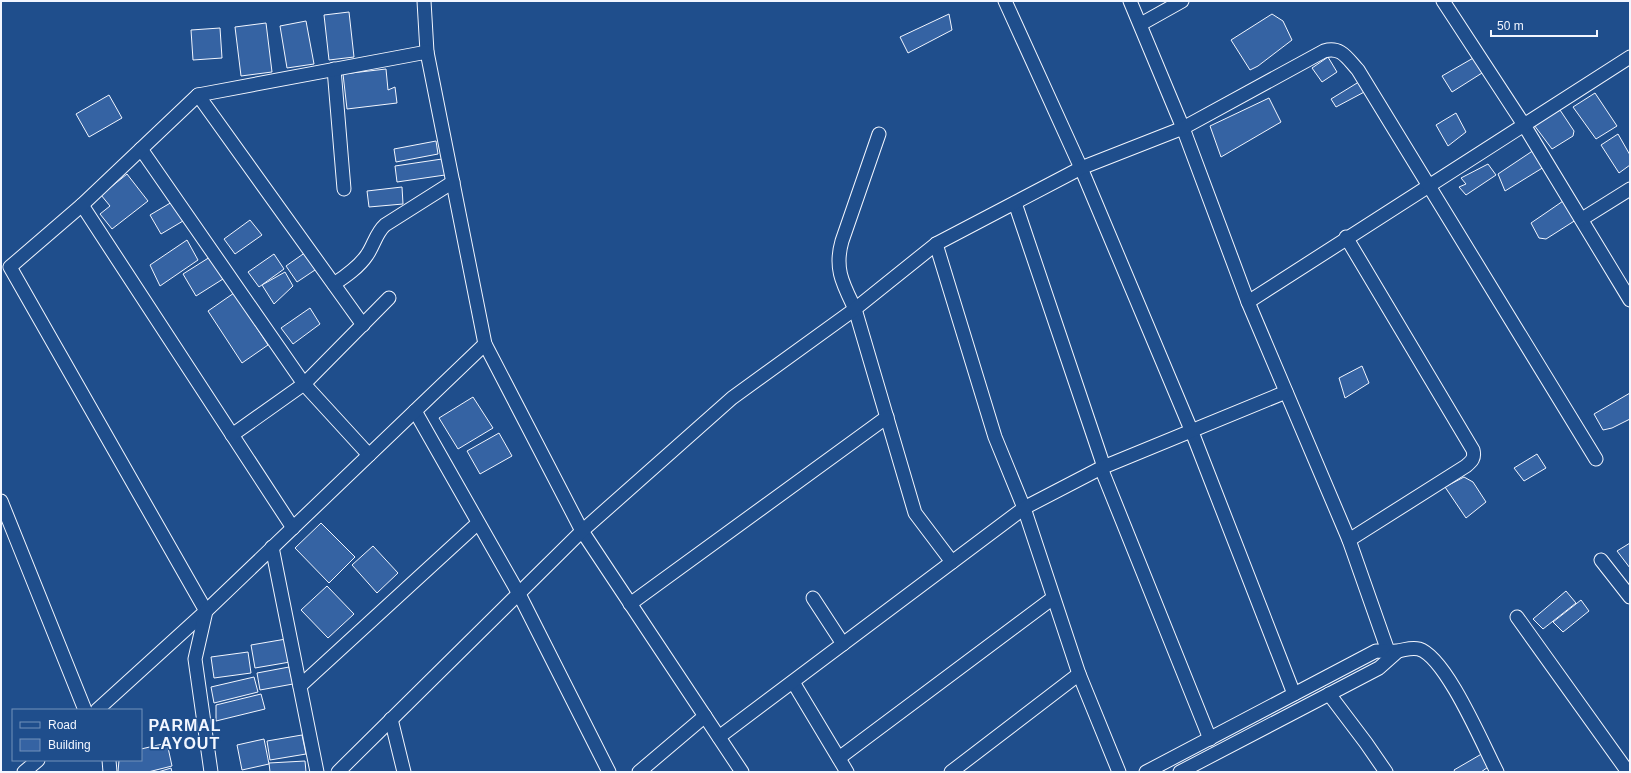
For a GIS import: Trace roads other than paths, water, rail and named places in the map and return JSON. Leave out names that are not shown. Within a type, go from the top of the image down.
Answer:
[{"type":"street","points":[[424,1],[426,52],[485,344],[582,531],[742,772]]},
{"type":"street","points":[[1005,1],[1081,168],[1192,432],[1294,694]]},
{"type":"street","points":[[1130,1],[1141,24],[1183,128],[1248,302],[1349,540],[1380,627],[1390,648]]},
{"type":"street","points":[[1141,24],[1182,1]]},
{"type":"street","points":[[1443,1],[1524,125],[1630,300]]},
{"type":"street","points":[[338,772],[582,531],[732,398],[855,309],[936,244],[1081,168],[1183,128],[1330,49],[1337,50],[1343,54],[1358,70],[1596,459]]},
{"type":"street","points":[[212,772],[194,659],[206,611],[10,268],[82,205],[198,95],[426,52]]},
{"type":"street","points":[[1248,302],[1346,237],[1429,186],[1630,57]]},
{"type":"street","points":[[334,70],[344,189]]},
{"type":"street","points":[[198,95],[363,325]]},
{"type":"street","points":[[879,134],[838,252],[838,266],[841,279],[855,309],[915,513],[952,562]]},
{"type":"street","points":[[141,149],[304,384],[369,454]]},
{"type":"street","points":[[334,284],[361,263],[367,255],[380,230],[385,225],[453,182]]},
{"type":"street","points":[[1582,220],[1630,189]]},
{"type":"street","points":[[1015,203],[1102,468],[1210,738]]},
{"type":"street","points":[[82,205],[293,528]]},
{"type":"street","points":[[1346,237],[1473,450],[1474,455],[1472,462],[1349,540]]},
{"type":"street","points":[[936,244],[995,437],[1024,508],[1079,674],[1119,772]]},
{"type":"street","points":[[232,435],[304,384],[389,298]]},
{"type":"street","points":[[102,708],[206,611],[485,344]]},
{"type":"street","points":[[719,737],[1024,508],[1102,468],[1286,392]]},
{"type":"street","points":[[415,411],[519,594],[609,772]]},
{"type":"street","points":[[630,604],[887,417]]},
{"type":"street","points":[[1,501],[84,709]]},
{"type":"street","points":[[300,686],[478,523]]},
{"type":"street","points":[[272,547],[316,772]]},
{"type":"street","points":[[1601,560],[1630,597]]},
{"type":"street","points":[[813,598],[843,644]]},
{"type":"street","points":[[838,758],[1053,598]]},
{"type":"street","points":[[1516,617],[1628,772]]},
{"type":"street","points":[[1180,772],[1379,668],[1390,648]]},
{"type":"street","points":[[1146,772],[1376,651],[1390,648],[1414,648],[1421,650],[1432,657],[1441,667],[1453,685],[1497,772]]},
{"type":"street","points":[[951,772],[1079,674]]},
{"type":"street","points":[[793,682],[847,772]]},
{"type":"street","points":[[1329,694],[1386,772]]},
{"type":"street","points":[[639,772],[705,716]]},
{"type":"street","points":[[391,720],[404,772]]},
{"type":"street","points":[[24,772],[37,761]]},
{"type":"street","points":[[109,761],[110,772]]},
{"type":"district","name":"PARMAL LAYOUT","points":[[185,734]]}]
